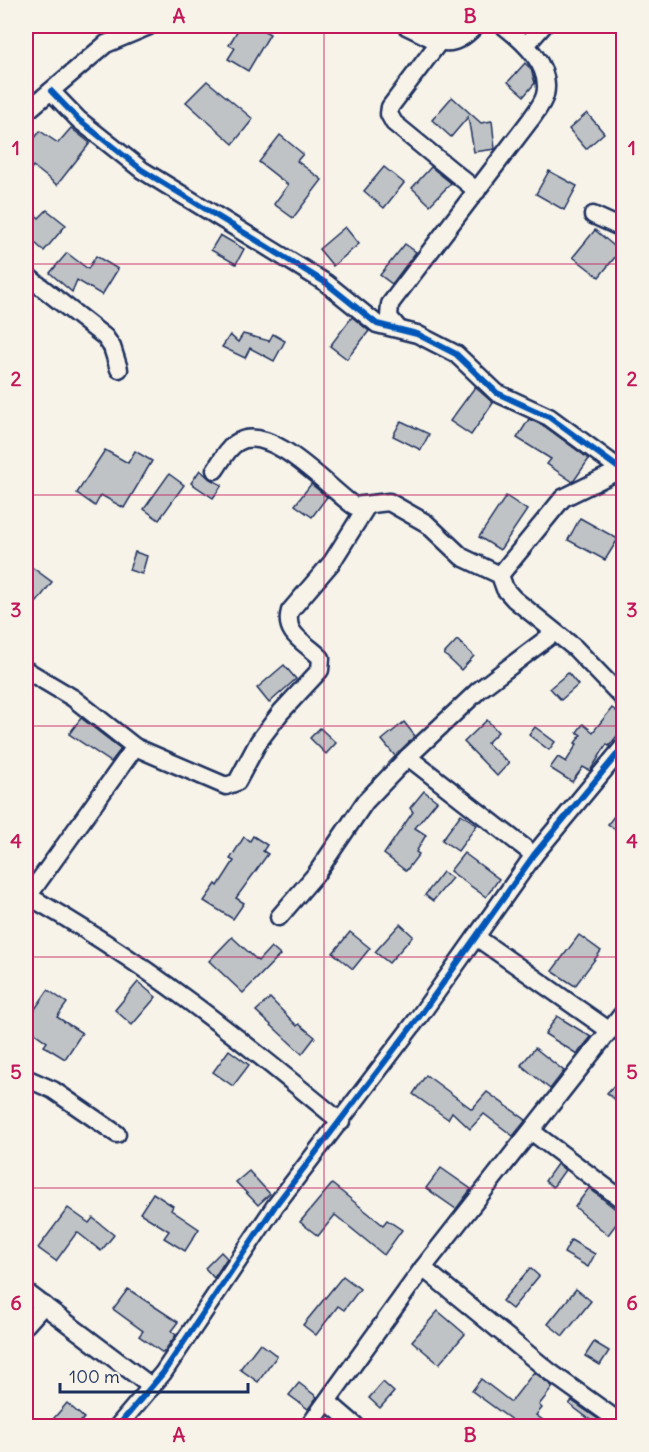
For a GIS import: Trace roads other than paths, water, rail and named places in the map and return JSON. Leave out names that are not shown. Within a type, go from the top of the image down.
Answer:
[{"type":"street","points":[[26,112],[106,44],[149,26]]},
{"type":"street","points":[[406,26],[440,41],[458,42],[475,26]]},
{"type":"street","points":[[398,328],[388,317],[390,304],[531,119],[545,95],[546,84],[539,64],[527,44],[504,26]]},
{"type":"street","points":[[527,44],[543,26]]},
{"type":"street","points":[[440,41],[390,107],[389,114],[394,123],[477,191]]},
{"type":"street","points":[[51,91],[79,120],[142,170],[326,283],[377,324],[398,328],[456,354],[469,364],[491,389],[549,417],[622,468],[563,498],[500,575]]},
{"type":"street","points":[[593,215],[624,229]]},
{"type":"street","points":[[26,275],[105,337],[112,347],[119,369]]},
{"type":"street","points":[[215,470],[231,447],[243,439],[256,438],[301,460],[336,493],[354,506],[388,502],[402,509],[426,524],[462,557],[500,575],[505,589],[554,633],[575,648],[624,699]]},
{"type":"street","points":[[26,670],[73,698],[135,747],[226,786],[237,782],[259,741],[281,712],[320,670],[321,658],[291,632],[288,619],[290,611],[332,562],[367,506]]},
{"type":"street","points":[[279,917],[316,874],[365,802],[408,757],[479,690],[554,633]]},
{"type":"street","points":[[118,1426],[152,1387],[275,1206],[341,1122],[534,855],[624,746]]},
{"type":"street","points":[[135,747],[27,898],[77,923],[142,967],[341,1122]]},
{"type":"street","points":[[408,757],[534,855]]},
{"type":"street","points":[[476,937],[610,1031]]},
{"type":"street","points":[[309,1426],[423,1268],[624,1012]]},
{"type":"street","points":[[26,1078],[53,1090],[117,1134]]},
{"type":"street","points":[[531,1131],[624,1201]]},
{"type":"street","points":[[423,1268],[550,1372],[624,1425]]},
{"type":"street","points":[[26,1292],[152,1387]]},
{"type":"street","points":[[26,1325],[44,1305]]},
{"type":"street","points":[[328,1402],[356,1426]]}]
